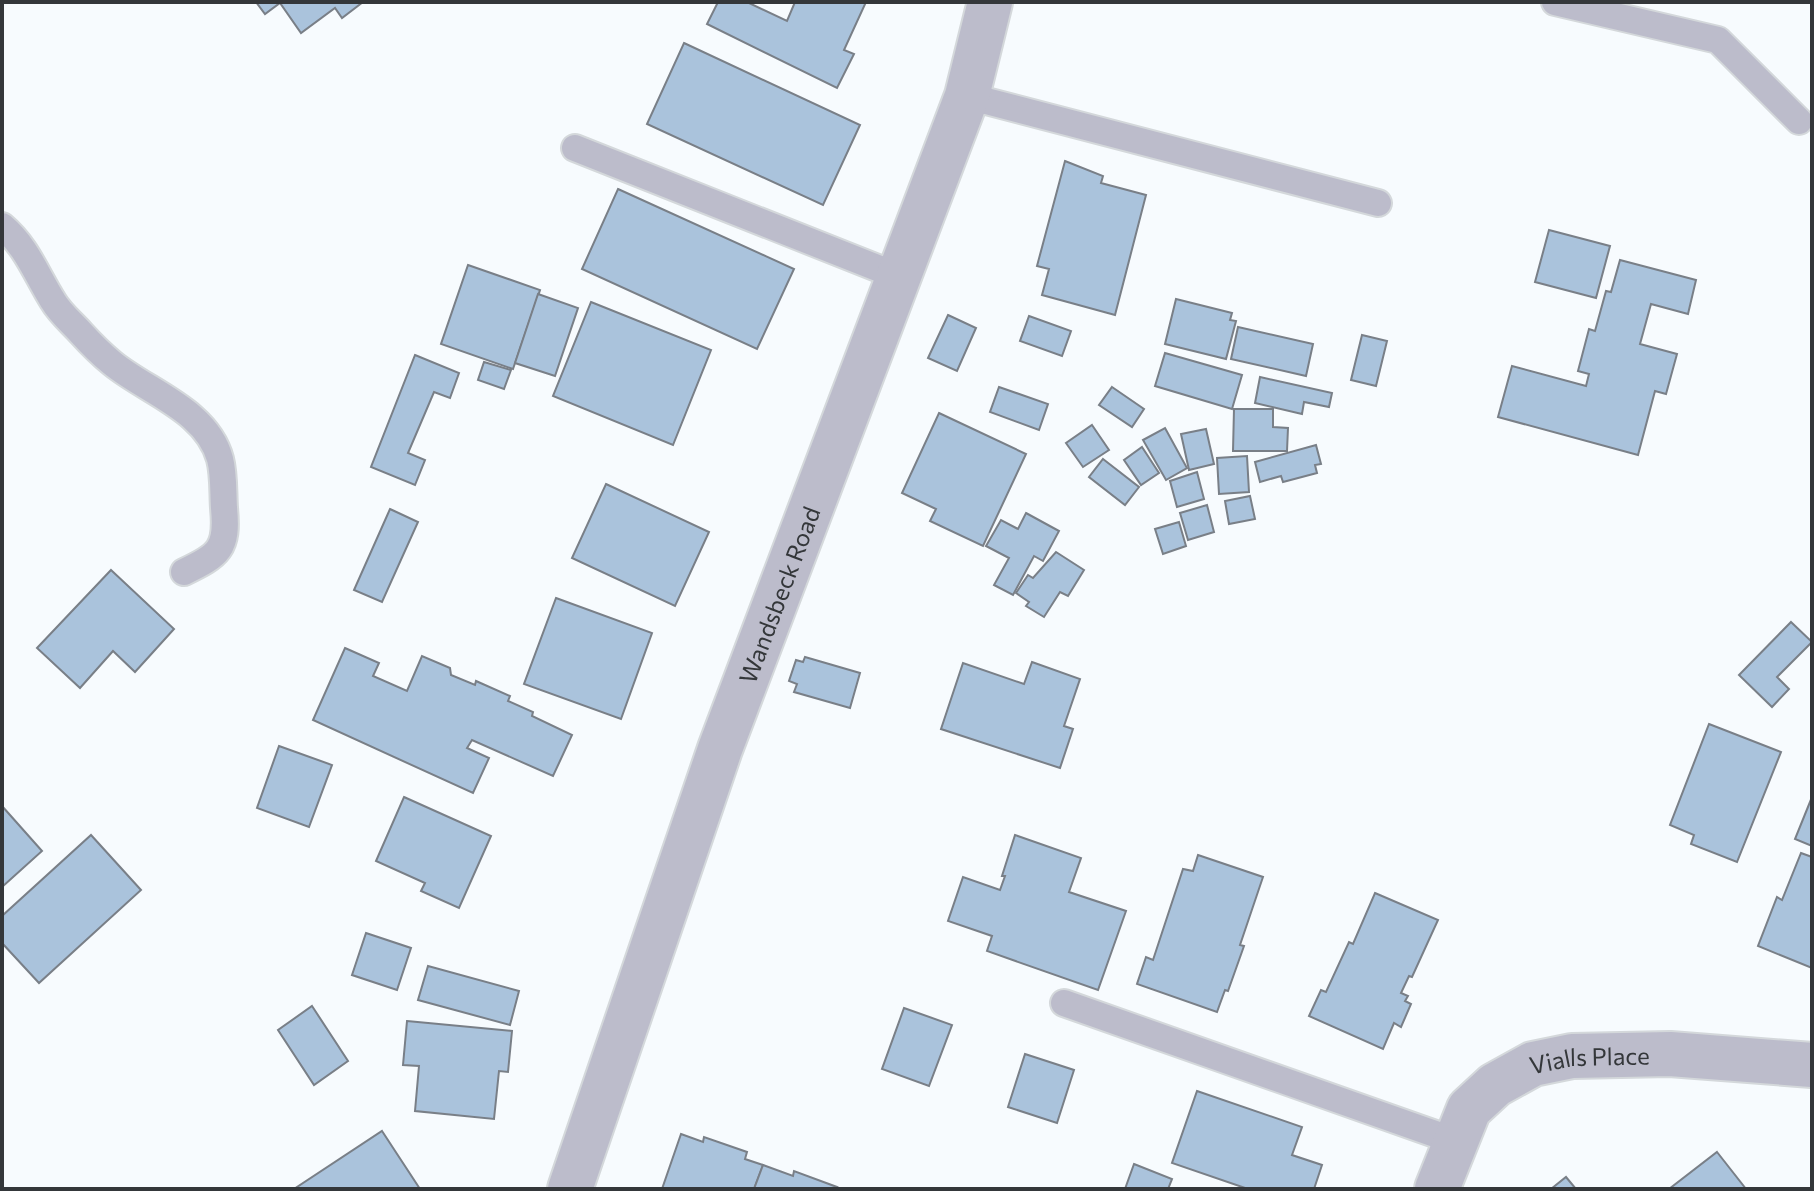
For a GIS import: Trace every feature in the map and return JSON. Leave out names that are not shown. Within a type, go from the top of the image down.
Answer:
[{"type":"street","name":"Wandsbeck Road","points":[[570,1189],[720,749],[967,96],[990,2]]},
{"type":"street","name":"Vialls Place","points":[[1437,1189],[1469,1109],[1495,1085],[1533,1064],[1572,1056],[1670,1054],[1812,1065]]},
{"type":"lane","points":[[1555,2],[1718,40],[1799,121]]},
{"type":"lane","points":[[967,96],[1378,203]]},
{"type":"lane","points":[[575,148],[900,277]]},
{"type":"lane","points":[[2,226],[29,256],[54,303],[83,336],[113,364],[183,410],[210,438],[220,459],[225,523],[222,543],[213,558],[184,572]]},
{"type":"lane","points":[[1064,1003],[1455,1141]]},
{"type":"building","points":[[256,2],[363,2],[342,18],[335,8],[301,33],[280,3],[265,14]]},
{"type":"building","points":[[718,2],[747,2],[787,21],[795,2],[866,2],[844,50],[854,54],[837,88],[707,24]]},
{"type":"building","points":[[684,43],[860,125],[823,205],[647,124]]},
{"type":"building","points":[[1065,161],[1103,176],[1101,183],[1146,195],[1115,315],[1042,295],[1049,269],[1037,266]]},
{"type":"building","points":[[618,189],[794,269],[757,349],[582,269]]},
{"type":"building","points":[[1549,230],[1610,246],[1596,298],[1535,282]]},
{"type":"building","points":[[1620,260],[1696,280],[1688,314],[1651,304],[1640,344],[1677,354],[1666,394],[1655,391],[1638,455],[1498,417],[1512,366],[1586,386],[1589,374],[1578,371],[1589,329],[1595,331],[1606,291],[1611,292]]},
{"type":"building","points":[[468,265],[540,290],[513,369],[441,344]]},
{"type":"building","points":[[538,294],[578,308],[555,376],[515,363]]},
{"type":"building","points":[[1176,299],[1232,313],[1230,320],[1236,321],[1226,359],[1165,344]]},
{"type":"building","points":[[591,302],[711,350],[673,445],[553,396]]},
{"type":"building","points":[[948,315],[976,328],[957,371],[928,358]]},
{"type":"building","points":[[1029,316],[1071,331],[1062,356],[1020,341]]},
{"type":"building","points":[[1238,327],[1313,344],[1306,376],[1231,359]]},
{"type":"building","points":[[1362,335],[1387,341],[1376,386],[1351,380]]},
{"type":"building","points":[[1165,353],[1242,375],[1232,409],[1155,386]]},
{"type":"building","points":[[415,355],[459,373],[450,398],[434,392],[408,453],[425,460],[415,485],[371,467]]},
{"type":"building","points":[[484,362],[511,370],[504,389],[478,380]]},
{"type":"building","points":[[1260,377],[1332,393],[1329,407],[1304,402],[1302,414],[1255,403]]},
{"type":"building","points":[[999,387],[1048,404],[1039,430],[990,412]]},
{"type":"building","points":[[1112,387],[1144,409],[1132,427],[1099,405]]},
{"type":"building","points":[[1234,409],[1273,409],[1273,427],[1288,428],[1287,451],[1233,451]]},
{"type":"building","points":[[939,413],[1026,454],[983,546],[930,521],[936,509],[902,493]]},
{"type":"building","points":[[1092,425],[1109,450],[1083,467],[1066,443]]},
{"type":"building","points":[[1165,428],[1187,468],[1166,480],[1143,440]]},
{"type":"building","points":[[1206,429],[1214,464],[1189,470],[1181,434]]},
{"type":"building","points":[[1316,445],[1321,464],[1315,465],[1317,473],[1283,482],[1281,476],[1260,482],[1255,462]]},
{"type":"building","points":[[1142,447],[1159,473],[1141,485],[1124,460]]},
{"type":"building","points":[[1247,456],[1249,492],[1219,494],[1217,458]]},
{"type":"building","points":[[1103,459],[1139,487],[1125,505],[1089,477]]},
{"type":"building","points":[[1197,472],[1204,499],[1177,507],[1170,481]]},
{"type":"building","points":[[606,484],[709,532],[675,606],[572,558]]},
{"type":"building","points":[[1250,496],[1255,519],[1229,524],[1225,501]]},
{"type":"building","points":[[1207,505],[1214,532],[1188,540],[1180,513]]},
{"type":"building","points":[[390,509],[418,522],[382,602],[354,590]]},
{"type":"building","points":[[1026,513],[1059,531],[1043,561],[1034,556],[1013,595],[994,585],[1009,558],[986,546],[1001,520],[1018,529]]},
{"type":"building","points":[[1179,522],[1186,546],[1163,554],[1155,529]]},
{"type":"building","points":[[1056,552],[1084,570],[1068,596],[1060,592],[1044,617],[1026,606],[1029,602],[1016,593],[1028,575],[1033,578]]},
{"type":"building","points":[[111,570],[174,629],[135,672],[113,651],[80,688],[37,648]]},
{"type":"building","points":[[556,598],[652,633],[621,719],[524,684]]},
{"type":"building","points":[[1791,622],[1812,642],[1777,677],[1789,689],[1772,707],[1739,675]]},
{"type":"building","points":[[345,648],[379,663],[373,676],[407,691],[422,656],[450,668],[451,675],[475,685],[476,681],[510,696],[508,701],[572,735],[553,776],[472,740],[467,748],[489,758],[473,793],[313,720]]},
{"type":"building","points":[[805,657],[860,673],[850,708],[794,692],[797,684],[789,681],[796,660],[803,662]]},
{"type":"building","points":[[1032,662],[1080,679],[1064,726],[1073,729],[1060,768],[941,729],[963,663],[1024,684]]},
{"type":"building","points":[[1709,724],[1781,752],[1737,862],[1691,844],[1694,835],[1670,825]]},
{"type":"building","points":[[279,746],[332,765],[309,827],[257,808]]},
{"type":"building","points":[[404,797],[491,836],[459,908],[421,891],[425,883],[376,861]]},
{"type":"building","points":[[1812,797],[1812,846],[1795,839]]},
{"type":"building","points":[[2,806],[42,851],[2,887]]},
{"type":"building","points":[[91,835],[141,890],[39,983],[2,943],[2,916]]},
{"type":"building","points":[[1015,835],[1081,858],[1069,892],[1126,911],[1098,990],[987,951],[992,936],[948,921],[963,877],[1000,890]]},
{"type":"building","points":[[1801,853],[1812,857],[1812,968],[1758,946],[1777,897],[1782,900]]},
{"type":"building","points":[[1198,855],[1263,877],[1240,945],[1244,946],[1217,1012],[1137,984],[1146,957],[1153,960],[1183,869],[1193,871]]},
{"type":"building","points":[[1375,893],[1438,920],[1412,977],[1409,976],[1401,993],[1408,996],[1405,1001],[1411,1004],[1401,1027],[1394,1023],[1383,1049],[1309,1016],[1321,990],[1326,992],[1349,942],[1353,944]]},
{"type":"building","points":[[366,933],[411,948],[397,990],[352,975]]},
{"type":"building","points":[[428,966],[519,991],[510,1025],[418,1000]]},
{"type":"building","points":[[312,1006],[348,1061],[314,1085],[278,1030]]},
{"type":"building","points":[[904,1008],[952,1025],[929,1086],[882,1069]]},
{"type":"building","points":[[407,1021],[512,1031],[508,1072],[499,1071],[494,1119],[415,1111],[419,1066],[403,1065]]},
{"type":"building","points":[[1025,1054],[1074,1070],[1057,1123],[1008,1107]]},
{"type":"building","points":[[1197,1091],[1302,1127],[1292,1155],[1322,1165],[1314,1189],[1248,1189],[1172,1163]]},
{"type":"building","points":[[382,1131],[420,1189],[294,1189]]},
{"type":"building","points":[[681,1134],[703,1142],[704,1137],[747,1152],[745,1159],[763,1165],[754,1189],[662,1189]]},
{"type":"building","points":[[1717,1152],[1746,1189],[1669,1189]]},
{"type":"building","points":[[1134,1164],[1172,1179],[1168,1189],[1125,1189]]},
{"type":"building","points":[[763,1165],[793,1176],[794,1171],[837,1187],[754,1189]]},
{"type":"building","points":[[1566,1177],[1576,1189],[1551,1189]]}]
